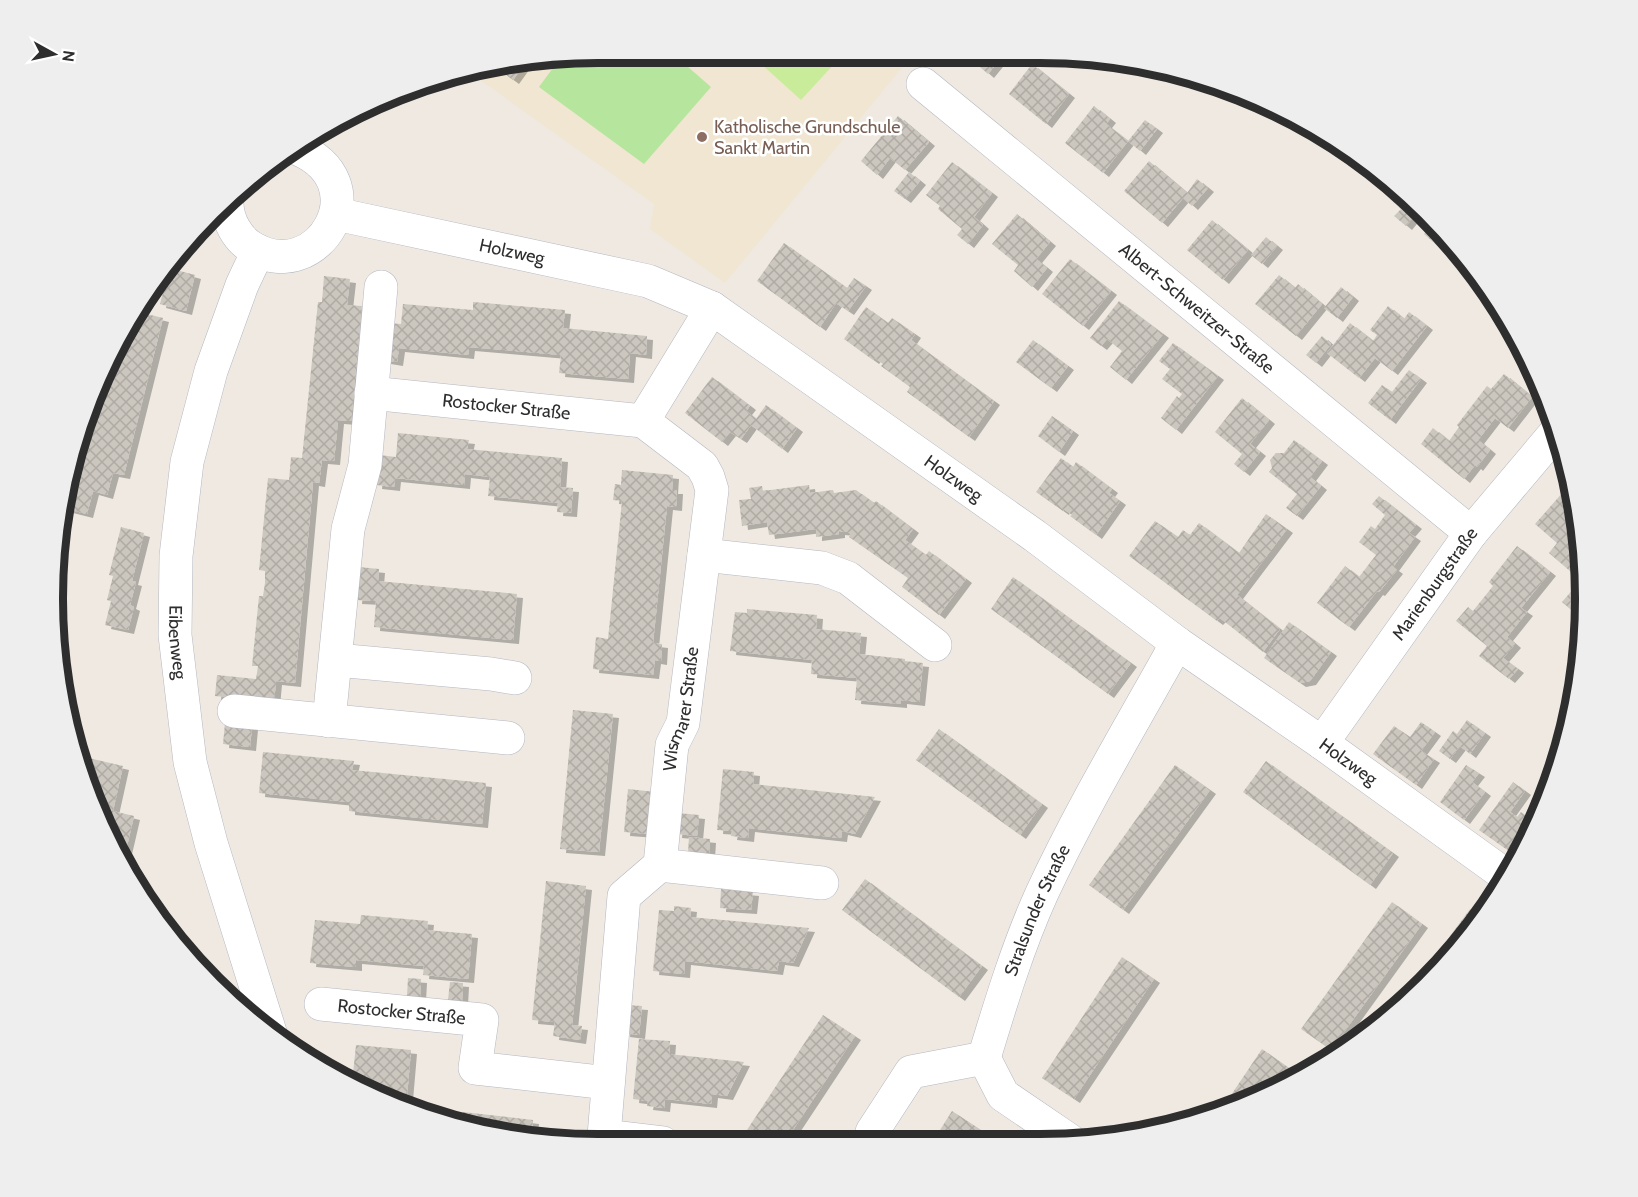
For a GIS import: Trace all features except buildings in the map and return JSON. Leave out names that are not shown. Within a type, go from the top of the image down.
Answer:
[{"type":"street","name":"Albert-Schweitzer-Straße","points":[[923,84],[1471,533]]},
{"type":"street","points":[[228,212],[231,224],[239,236],[258,251],[273,256],[290,256],[305,251],[319,242],[329,230],[336,214],[337,198],[334,181],[310,148]]},
{"type":"street","name":"Holzweg","points":[[336,214],[648,281],[712,308],[1035,536],[1177,643],[1322,743],[1500,871]]},
{"type":"street","name":"Eibenweg","points":[[258,251],[242,285],[211,371],[187,462],[176,556],[175,635],[190,762],[211,843],[265,1017]]},
{"type":"street","points":[[329,721],[348,529],[365,465],[381,287]]},
{"type":"street","points":[[643,421],[712,308]]},
{"type":"street","name":"Rostocker Straße","points":[[371,393],[643,421]]},
{"type":"street","name":"Wismarer Straße","points":[[643,421],[702,466],[712,490],[683,723],[672,745],[660,865]]},
{"type":"street","name":"Marienburgstraße","points":[[1322,743],[1471,533],[1551,438]]},
{"type":"street","points":[[704,555],[822,568],[848,578],[935,645]]},
{"type":"street","name":"Stralsunder Straße","points":[[984,1058],[1011,973],[1041,895],[1078,821],[1177,643]]},
{"type":"street","points":[[336,660],[515,678]]},
{"type":"street","points":[[234,711],[508,738]]},
{"type":"street","points":[[604,1134],[624,896],[660,865],[822,883]]},
{"type":"street","name":"Rostocker Straße","points":[[321,1004],[482,1020],[475,1068],[608,1083]]},
{"type":"street","points":[[872,1132],[911,1072],[984,1058],[1003,1095],[1060,1133]]},
{"type":"shaded area","name":"Katholische Grundschule Sankt Martin","points":[[906,63],[725,283],[650,229],[654,204],[476,77],[563,64]]},
{"type":"green space","points":[[683,63],[711,87],[644,164],[539,87],[555,65]]},
{"type":"green space","points":[[760,63],[835,63],[801,100]]},
{"type":"place","name":"Katholische Grundschule Sankt Martin","points":[[702,137]]}]
